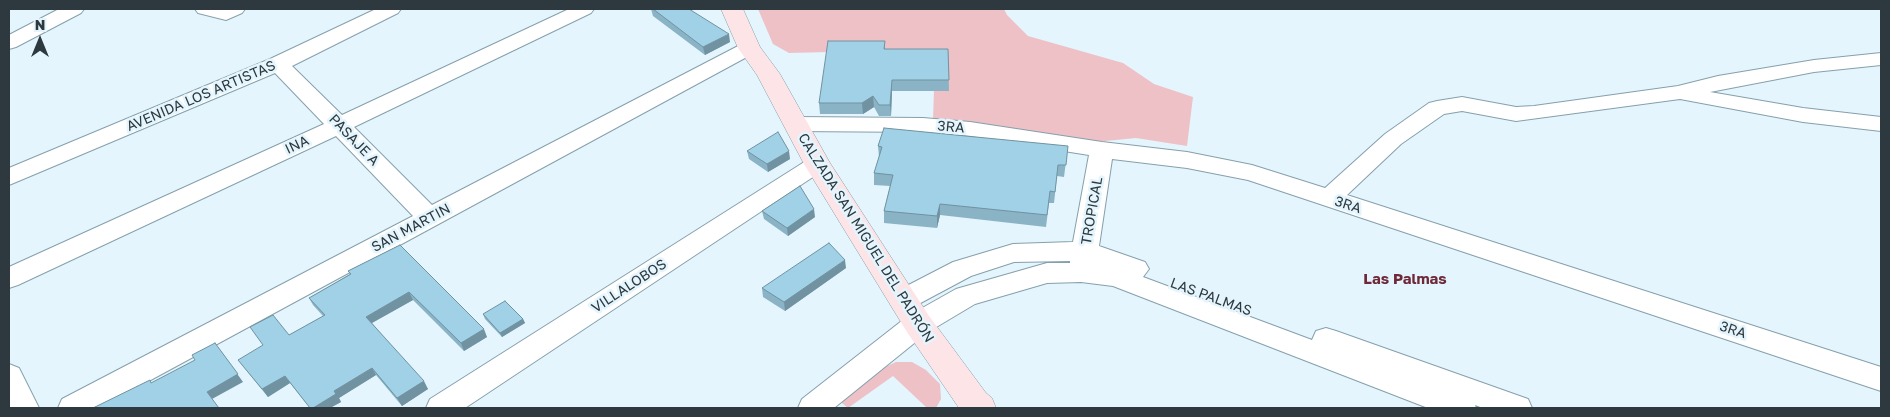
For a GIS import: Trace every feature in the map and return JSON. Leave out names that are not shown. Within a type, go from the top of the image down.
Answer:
[{"type":"main road","name":"CALZADA SAN MIGUEL DEL PADRÓN","points":[[732,9],[749,48],[768,74],[817,164],[911,312],[980,408]]},
{"type":"street","points":[[9,43],[74,9]]},
{"type":"street","points":[[205,9],[230,11]]},
{"type":"street","name":"AVENIDA LOS ARTISTAS","points":[[9,177],[278,64],[392,9]]},
{"type":"street","name":"INA","points":[[9,278],[340,125],[584,9]]},
{"type":"street","name":"SAN MARTIN","points":[[73,408],[749,48]]},
{"type":"street","points":[[1329,198],[1348,178],[1393,139],[1437,108],[1462,104],[1516,114],[1534,113],[1678,93],[1718,83],[1814,66],[1881,59]]},
{"type":"street","name":"PASAJE A","points":[[278,64],[430,218]]},
{"type":"street","points":[[1678,93],[1803,115],[1881,124]]},
{"type":"street","name":"3RA","points":[[795,124],[923,124],[970,129],[1102,150],[1187,160],[1252,174],[1881,379]]},
{"type":"street","name":"TROPICAL","points":[[1083,261],[1102,150]]},
{"type":"street","name":"VILLALOBOS","points":[[441,408],[817,164]]},
{"type":"street","name":"LAS PALMAS","points":[[1083,261],[1116,278],[1462,408]]},
{"type":"street","name":"LAS PALMAS","points":[[813,408],[911,312],[1083,261],[1517,408]]},
{"type":"street","points":[[9,376],[24,408]]},
{"type":"shaded area","points":[[758,9],[1004,9],[1007,15],[1028,36],[1123,63],[1154,84],[1193,97],[1187,146],[1136,138],[1095,142],[933,119],[934,91],[948,91],[829,52],[789,53],[773,44]]},
{"type":"shaded area","points":[[896,362],[912,362],[926,370],[940,384],[941,399],[936,408],[927,408],[893,376],[848,408],[837,399],[883,368]]},
{"type":"building","points":[[653,9],[689,9],[729,34],[703,47]]},
{"type":"building","points":[[828,41],[885,41],[884,49],[948,49],[949,80],[892,80],[890,105],[879,105],[873,96],[862,103],[819,103]]},
{"type":"building","points":[[884,128],[1068,146],[1066,165],[1058,165],[1055,192],[1050,191],[1047,215],[940,204],[937,216],[884,211],[893,175],[874,173],[882,147],[878,146]]},
{"type":"building","points":[[778,132],[789,151],[767,164],[747,151]]},
{"type":"building","points":[[800,186],[814,209],[787,228],[762,211]]},
{"type":"building","points":[[829,243],[845,260],[784,302],[762,288]]},
{"type":"building","points":[[400,245],[484,329],[461,343],[409,292],[366,317],[424,381],[397,398],[372,368],[334,391],[336,394],[313,408],[310,408],[285,376],[262,389],[238,360],[263,345],[250,327],[273,315],[289,335],[325,315],[309,298],[351,274],[348,271]]},
{"type":"building","points":[[505,301],[523,319],[500,333],[483,314]]},
{"type":"building","points":[[215,343],[238,374],[207,392],[219,408],[93,408],[150,380],[151,383],[195,360],[192,355]]},
{"type":"district","name":"Las Palmas","points":[[1405,279]]}]
